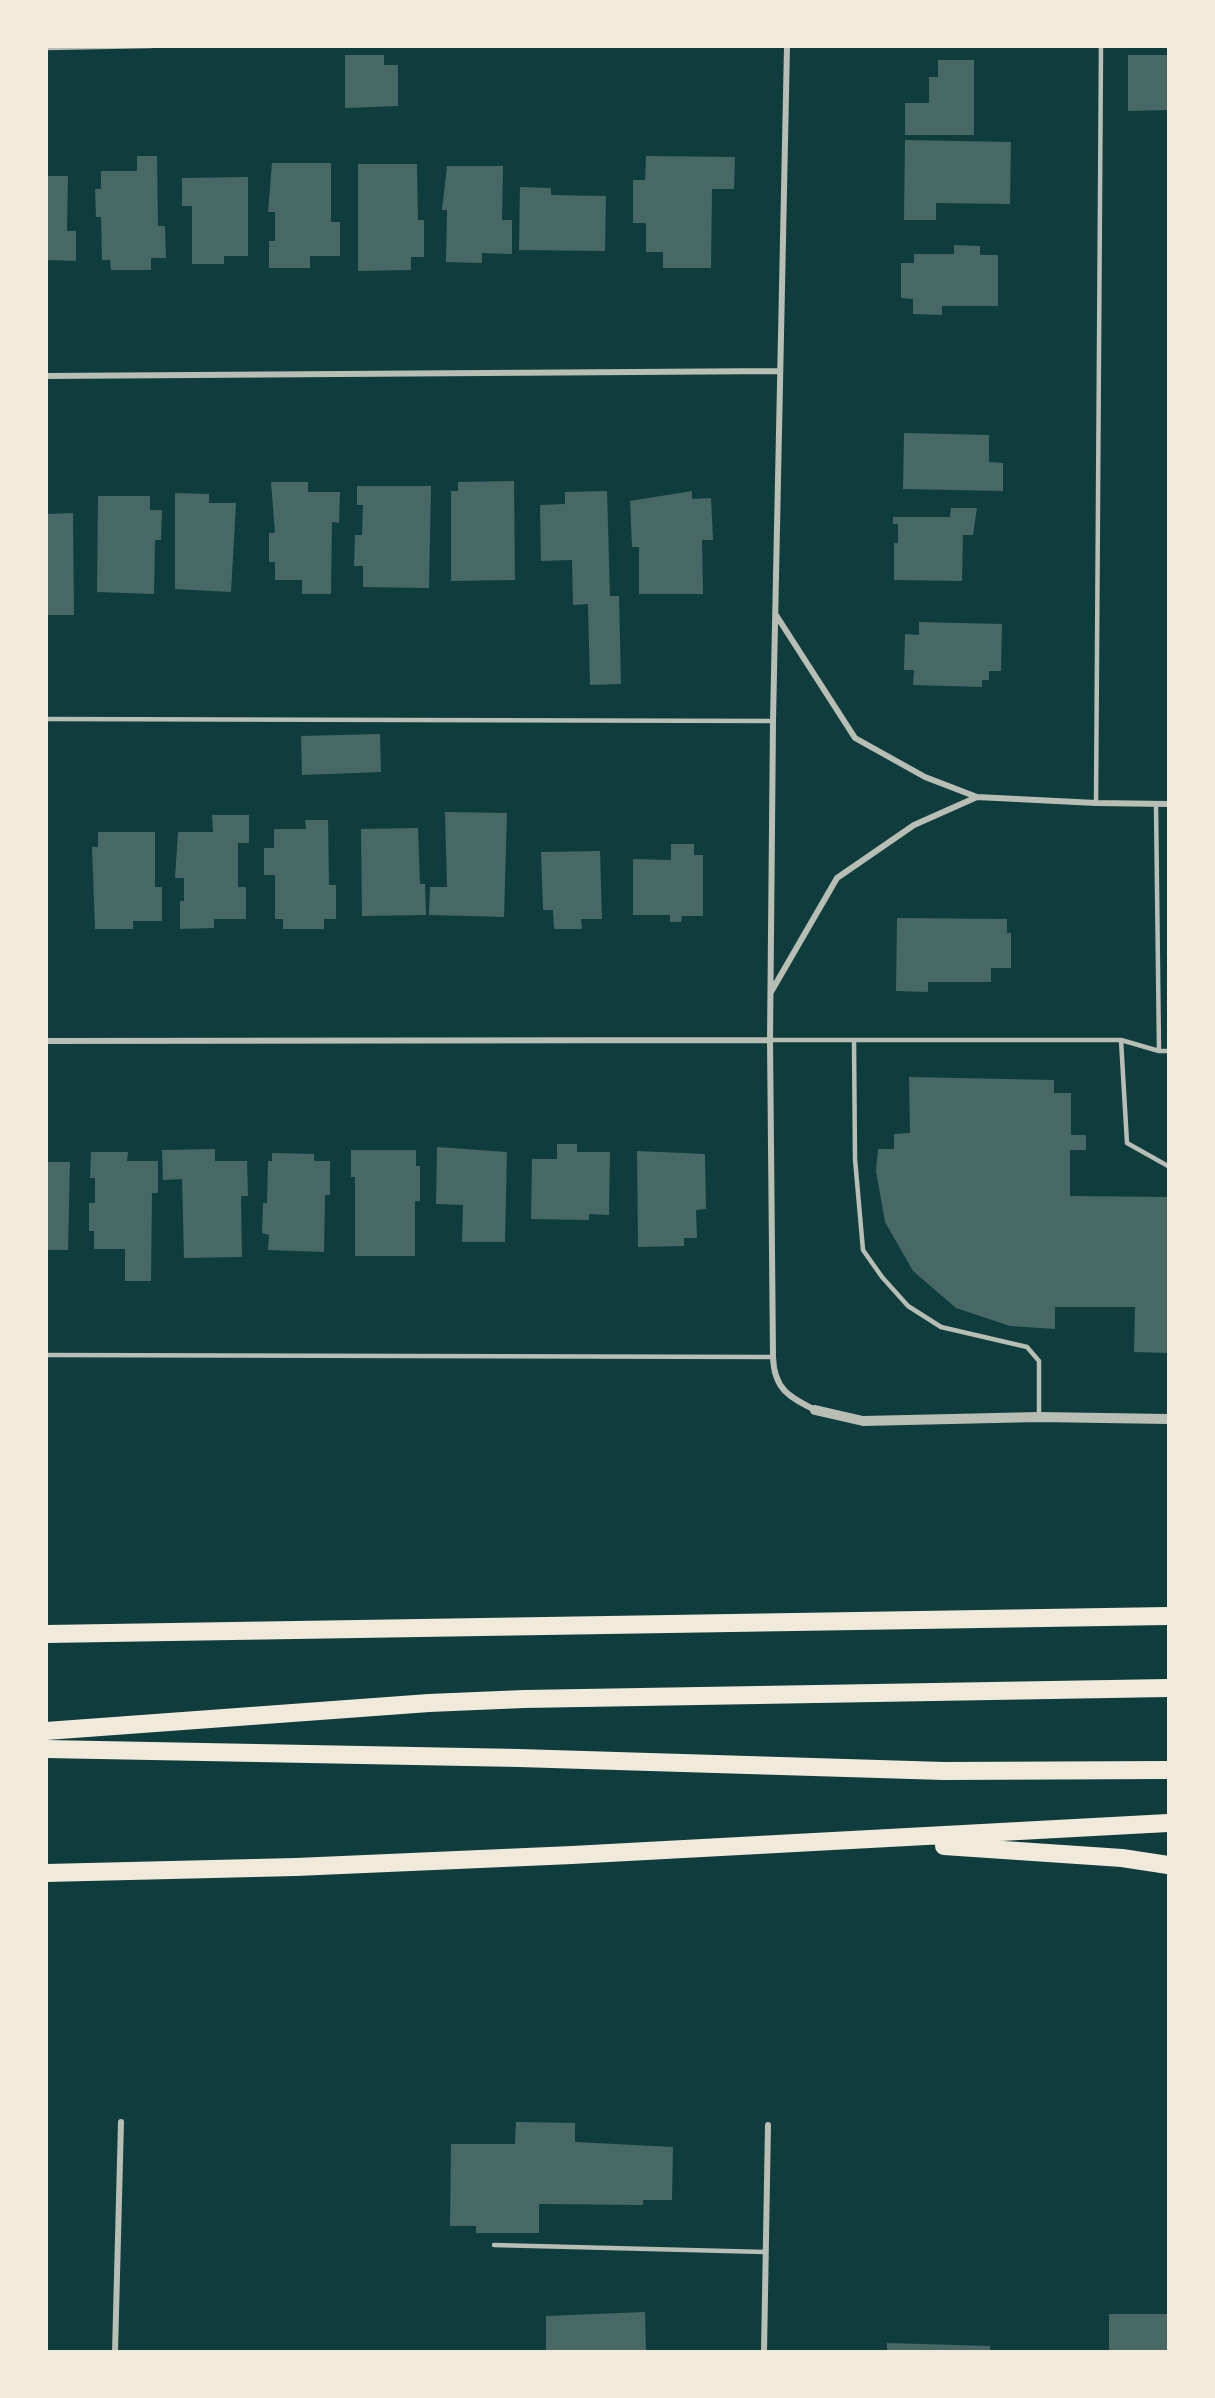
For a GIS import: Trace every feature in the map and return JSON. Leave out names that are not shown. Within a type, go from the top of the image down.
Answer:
[{"type":"highway","points":[[46,1634],[1168,1616]]},
{"type":"highway","points":[[46,1731],[429,1703],[524,1699],[1168,1688]]},
{"type":"highway","points":[[46,1749],[495,1758],[944,1771],[1168,1770]]},
{"type":"highway","points":[[46,1873],[307,1867],[837,1842],[1168,1823]]},
{"type":"highway","points":[[837,1842],[996,1849],[1122,1858],[1168,1865]]},
{"type":"street","points":[[787,46],[773,720],[770,994],[773,1375],[789,1397],[815,1410],[863,1421],[1039,1417],[1168,1419]]},
{"type":"street","points":[[46,376],[780,371]]},
{"type":"street","points":[[776,614],[855,738],[925,777],[977,797],[1168,804]]},
{"type":"street","points":[[770,994],[837,878],[914,825],[977,797]]},
{"type":"street","points":[[46,1041],[770,1040]]},
{"type":"street","points":[[115,2352],[121,2122]]},
{"type":"street","points":[[764,2352],[768,2125]]},
{"type":"lane","points":[[46,48],[151,46]]},
{"type":"lane","points":[[1096,803],[1101,46]]},
{"type":"lane","points":[[46,719],[773,720]]},
{"type":"lane","points":[[1156,805],[1159,1051]]},
{"type":"lane","points":[[770,1040],[1121,1040],[1159,1051],[1168,1051]]},
{"type":"lane","points":[[854,1040],[855,1159],[863,1250],[882,1277],[908,1306],[941,1327],[1027,1347],[1039,1361],[1039,1417]]},
{"type":"lane","points":[[1121,1040],[1127,1143],[1168,1166]]},
{"type":"lane","points":[[46,1355],[773,1357]]},
{"type":"lane","points":[[494,2245],[765,2252]]},
{"type":"building","points":[[345,55],[384,55],[384,65],[398,65],[398,106],[345,108]]},
{"type":"building","points":[[1128,55],[1168,55],[1168,110],[1128,111]]},
{"type":"building","points":[[938,60],[974,60],[974,135],[905,135],[905,103],[929,103],[929,77],[938,77]]},
{"type":"building","points":[[905,140],[1011,142],[1010,204],[936,203],[936,220],[904,220]]},
{"type":"building","points":[[137,156],[157,156],[158,226],[165,226],[166,258],[151,258],[151,270],[111,270],[110,260],[102,260],[101,217],[96,217],[95,189],[101,189],[101,171],[137,171]]},
{"type":"building","points":[[646,156],[735,157],[734,189],[712,189],[711,268],[663,268],[663,252],[646,252],[646,223],[633,223],[633,180],[645,180]]},
{"type":"building","points":[[272,163],[331,163],[331,222],[340,222],[340,256],[310,256],[310,268],[269,268],[269,241],[275,241],[275,212],[268,212]]},
{"type":"building","points":[[358,164],[417,164],[418,220],[424,220],[424,257],[411,257],[411,270],[358,271]]},
{"type":"building","points":[[447,166],[503,166],[502,220],[512,220],[512,254],[482,253],[482,263],[446,262],[447,210],[442,210]]},
{"type":"building","points":[[46,176],[68,176],[67,231],[76,231],[76,261],[46,260]]},
{"type":"building","points":[[248,177],[248,256],[224,256],[224,264],[192,264],[192,206],[182,206],[182,178]]},
{"type":"building","points":[[520,187],[551,188],[551,195],[606,196],[605,251],[519,250]]},
{"type":"building","points":[[954,245],[980,246],[980,255],[998,255],[998,306],[942,306],[942,315],[913,314],[913,299],[901,298],[901,263],[914,263],[914,254],[954,254]]},
{"type":"building","points":[[904,433],[989,435],[989,462],[1003,463],[1003,491],[903,489]]},
{"type":"building","points":[[514,481],[515,580],[451,581],[451,491],[458,491],[458,482]]},
{"type":"building","points":[[271,482],[308,482],[308,492],[340,492],[339,523],[332,522],[331,594],[302,594],[302,580],[275,580],[275,562],[269,562],[269,533],[275,533]]},
{"type":"building","points":[[357,486],[431,486],[429,588],[363,587],[363,566],[354,566],[355,535],[362,535],[363,505],[357,505]]},
{"type":"building","points":[[607,491],[610,596],[619,596],[621,684],[590,685],[588,604],[573,605],[572,560],[541,561],[540,505],[565,504],[565,492]]},
{"type":"building","points":[[692,491],[692,499],[711,498],[713,540],[702,540],[703,594],[639,594],[639,547],[632,547],[630,501]]},
{"type":"building","points":[[175,493],[209,494],[209,503],[236,503],[231,592],[175,589]]},
{"type":"building","points":[[98,496],[150,496],[150,510],[162,510],[161,540],[155,540],[154,594],[97,592]]},
{"type":"building","points":[[951,508],[977,508],[973,535],[963,535],[962,581],[894,580],[894,543],[898,543],[898,524],[893,524],[893,517],[950,517]]},
{"type":"building","points":[[73,513],[74,615],[46,615],[46,514]]},
{"type":"building","points":[[919,622],[1002,624],[1001,671],[989,671],[989,680],[982,680],[982,687],[913,685],[914,670],[904,670],[905,634],[919,635]]},
{"type":"building","points":[[380,734],[381,772],[302,775],[301,736]]},
{"type":"building","points":[[445,812],[507,813],[504,917],[429,915],[430,887],[447,887]]},
{"type":"building","points":[[212,815],[249,815],[249,843],[238,843],[238,887],[246,887],[246,919],[214,919],[214,928],[180,929],[180,901],[184,901],[184,878],[175,878],[178,832],[213,832]]},
{"type":"building","points":[[305,820],[328,820],[329,885],[336,885],[336,919],[324,919],[324,929],[283,929],[283,919],[275,919],[275,875],[264,875],[264,848],[274,848],[274,829],[306,829]]},
{"type":"building","points":[[418,828],[420,884],[425,884],[426,915],[362,916],[361,829]]},
{"type":"building","points":[[98,832],[155,832],[155,887],[162,887],[162,921],[133,921],[133,929],[95,929],[92,847],[98,847]]},
{"type":"building","points":[[671,844],[694,844],[694,855],[703,855],[703,916],[682,916],[681,922],[670,922],[670,915],[633,915],[633,859],[671,860]]},
{"type":"building","points":[[600,851],[602,919],[581,919],[582,929],[554,929],[553,910],[543,910],[541,852]]},
{"type":"building","points":[[897,918],[1007,919],[1007,933],[1011,933],[1011,968],[991,968],[991,982],[928,982],[928,992],[896,991]]},
{"type":"building","points":[[909,1077],[1054,1080],[1054,1093],[1071,1093],[1071,1135],[1086,1135],[1086,1150],[1070,1150],[1070,1196],[1168,1197],[1168,1353],[1134,1352],[1135,1307],[1055,1307],[1055,1329],[1010,1326],[956,1308],[913,1271],[885,1222],[876,1171],[878,1149],[894,1149],[894,1134],[910,1133]]},
{"type":"building","points":[[557,1144],[577,1144],[577,1152],[610,1152],[609,1215],[589,1214],[589,1220],[531,1219],[532,1159],[557,1159]]},
{"type":"building","points":[[437,1147],[507,1152],[505,1242],[462,1242],[463,1205],[436,1204]]},
{"type":"building","points":[[215,1149],[215,1161],[247,1161],[248,1196],[241,1196],[242,1257],[184,1258],[182,1179],[163,1180],[162,1150]]},
{"type":"building","points":[[351,1150],[416,1150],[416,1166],[420,1166],[420,1201],[415,1201],[415,1256],[355,1256],[355,1177],[351,1177]]},
{"type":"building","points":[[637,1151],[705,1154],[706,1209],[696,1210],[697,1238],[684,1238],[684,1246],[638,1247]]},
{"type":"building","points":[[91,1152],[128,1152],[127,1161],[158,1161],[158,1193],[152,1193],[151,1281],[125,1281],[125,1249],[94,1249],[94,1231],[89,1231],[89,1203],[95,1203],[95,1178],[90,1178]]},
{"type":"building","points":[[272,1153],[314,1154],[314,1161],[330,1161],[330,1195],[325,1195],[324,1252],[268,1250],[269,1235],[262,1233],[263,1203],[267,1203],[268,1161],[272,1161]]},
{"type":"building","points":[[46,1162],[70,1162],[68,1250],[46,1250]]},
{"type":"building","points":[[516,2122],[575,2123],[575,2142],[673,2147],[672,2200],[643,2200],[643,2205],[539,2204],[539,2233],[476,2233],[476,2226],[450,2226],[451,2144],[515,2144]]},
{"type":"building","points":[[645,2312],[646,2352],[546,2351],[546,2316]]},
{"type":"building","points":[[1109,2314],[1168,2314],[1168,2352],[1109,2352]]},
{"type":"building","points":[[887,2343],[990,2346],[990,2352],[887,2352]]}]
